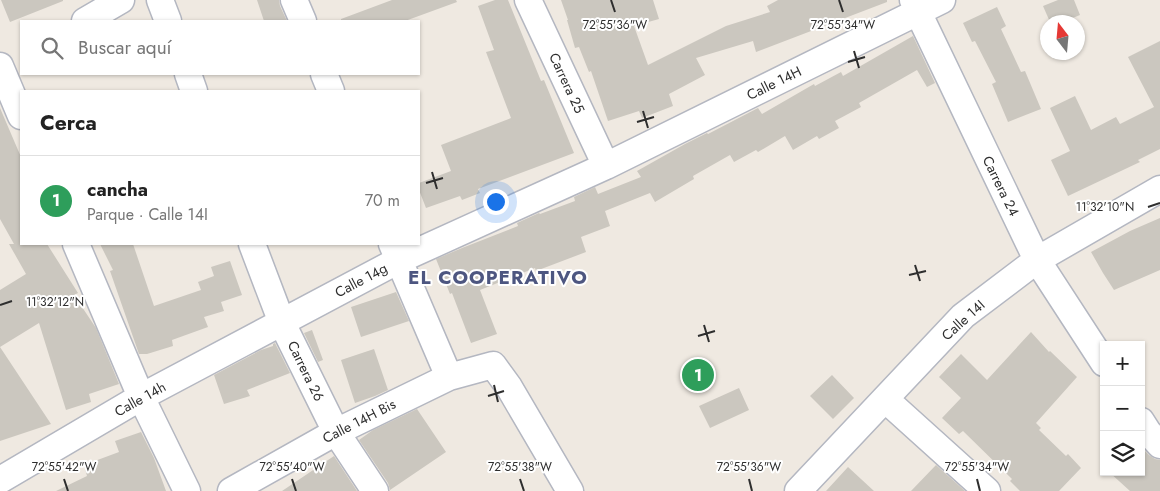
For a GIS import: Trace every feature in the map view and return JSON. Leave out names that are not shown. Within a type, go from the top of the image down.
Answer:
[{"type":"street","points":[[87,20],[122,0]]},
{"type":"street","points":[[160,0],[168,20]]},
{"type":"street","points":[[294,0],[303,20]]},
{"type":"street","name":"Carrera 25","points":[[528,0],[606,166]]},
{"type":"street","name":"Calle 14H","points":[[606,166],[915,6],[942,0]]},
{"type":"street","name":"Carrera 24","points":[[915,6],[1037,260],[1100,357]]},
{"type":"street","points":[[6,66],[20,113]]},
{"type":"street","points":[[188,75],[194,90]]},
{"type":"street","points":[[324,75],[331,90]]},
{"type":"street","name":"Calle 14g","points":[[420,242],[606,166]]},
{"type":"street","name":"Calle 14I","points":[[798,491],[963,316],[1037,260],[1160,189]]},
{"type":"street","points":[[76,245],[141,398],[187,491]]},
{"type":"street","name":"Carrera 26","points":[[252,245],[282,323],[336,432],[375,491]]},
{"type":"street","name":"Calle 14g","points":[[282,323],[395,252],[412,245]]},
{"type":"street","points":[[395,252],[449,377]]},
{"type":"street","name":"Calle 14h","points":[[0,480],[141,398],[282,323]]},
{"type":"street","name":"Calle 14H Bis","points":[[232,491],[336,432],[449,377],[493,365],[509,387],[570,491]]},
{"type":"street","points":[[885,399],[987,491]]},
{"type":"building","points":[[1,0],[63,0],[63,1],[10,22]]},
{"type":"building","points":[[257,0],[279,0],[287,20],[264,20]]},
{"type":"building","points":[[392,0],[456,0],[457,2],[408,20],[341,19]]},
{"type":"building","points":[[495,0],[508,0],[541,81],[544,80],[574,153],[478,189],[480,193],[462,200],[460,196],[426,208],[420,193],[420,183],[451,171],[441,145],[511,118],[486,52],[494,50],[478,6]]},
{"type":"building","points":[[561,0],[653,0],[659,19],[634,26],[648,65],[726,26],[770,12],[767,6],[778,0],[887,0],[887,2],[756,52],[753,41],[696,58],[705,75],[669,94],[673,106],[642,118],[639,111],[608,121],[591,71],[589,72],[579,47],[575,48]]},
{"type":"building","points":[[1058,0],[1074,0],[1080,15],[1047,15],[1043,6]]},
{"type":"building","points":[[997,7],[1006,26],[1001,29],[1021,72],[1025,71],[1041,109],[1008,122],[992,84],[996,82],[975,41],[972,42],[963,23]]},
{"type":"building","points":[[913,36],[935,83],[927,87],[917,70],[859,103],[861,107],[835,121],[839,128],[819,139],[817,136],[793,150],[785,136],[758,152],[756,150],[734,162],[730,155],[693,176],[694,179],[655,202],[650,193],[605,211],[610,226],[581,237],[586,252],[536,271],[535,268],[480,290],[497,334],[471,343],[452,293],[450,294],[436,259],[518,226],[517,223],[539,213],[575,201],[574,197],[595,187],[598,194],[641,177],[637,171],[685,144],[758,108],[762,114],[814,84],[815,86],[841,72],[843,76]]},
{"type":"building","points":[[1160,41],[1160,149],[1138,160],[1140,162],[1068,196],[1051,160],[1070,151],[1050,108],[1075,96],[1091,130],[1116,117],[1120,124],[1154,107],[1128,57]]},
{"type":"building","points":[[0,108],[20,155],[20,245],[48,245],[78,293],[74,295],[96,328],[119,384],[89,394],[91,402],[66,410],[39,323],[0,347],[0,290],[26,274],[9,244],[14,244],[0,219]]},
{"type":"building","points":[[1160,218],[1160,270],[1114,290],[1091,252],[1130,231]]},
{"type":"building","points":[[100,245],[133,245],[154,306],[201,290],[198,282],[214,276],[211,267],[230,261],[242,295],[221,302],[224,311],[204,317],[208,327],[172,340],[173,346],[147,354],[139,354],[110,271],[113,270]]},
{"type":"building","points":[[396,292],[409,321],[361,337],[351,307]]},
{"type":"building","points":[[312,330],[323,360],[318,362],[304,333]]},
{"type":"building","points":[[1031,332],[1049,352],[1077,377],[1036,423],[1041,428],[1039,430],[1066,456],[1068,454],[1081,468],[1059,491],[1020,491],[1010,481],[1012,479],[963,431],[959,434],[942,418],[961,398],[939,377],[961,354],[987,380]]},
{"type":"building","points":[[275,343],[290,373],[247,390],[250,396],[224,404],[214,375],[261,350],[273,346]]},
{"type":"building","points":[[0,347],[51,424],[0,441]]},
{"type":"building","points":[[374,349],[388,390],[355,403],[341,360]]},
{"type":"building","points":[[832,375],[854,398],[833,419],[810,396]]},
{"type":"building","points":[[739,388],[749,410],[710,428],[699,406]]},
{"type":"building","points":[[417,409],[446,452],[390,490],[388,483],[359,440],[373,430]]},
{"type":"building","points":[[141,432],[154,458],[166,491],[56,491],[87,476],[84,465],[119,452],[115,441]]},
{"type":"building","points":[[1145,451],[1155,459],[1160,460],[1160,491],[1130,491],[1113,476],[1145,476]]},
{"type":"building","points":[[334,456],[357,491],[282,491]]},
{"type":"building","points":[[936,465],[965,491],[911,491]]},
{"type":"building","points":[[848,467],[874,491],[826,491]]},
{"type":"place","name":"cancha","points":[[698,375]]},
{"type":"district","name":"EL COOPERATIVO","points":[[498,277]]}]
